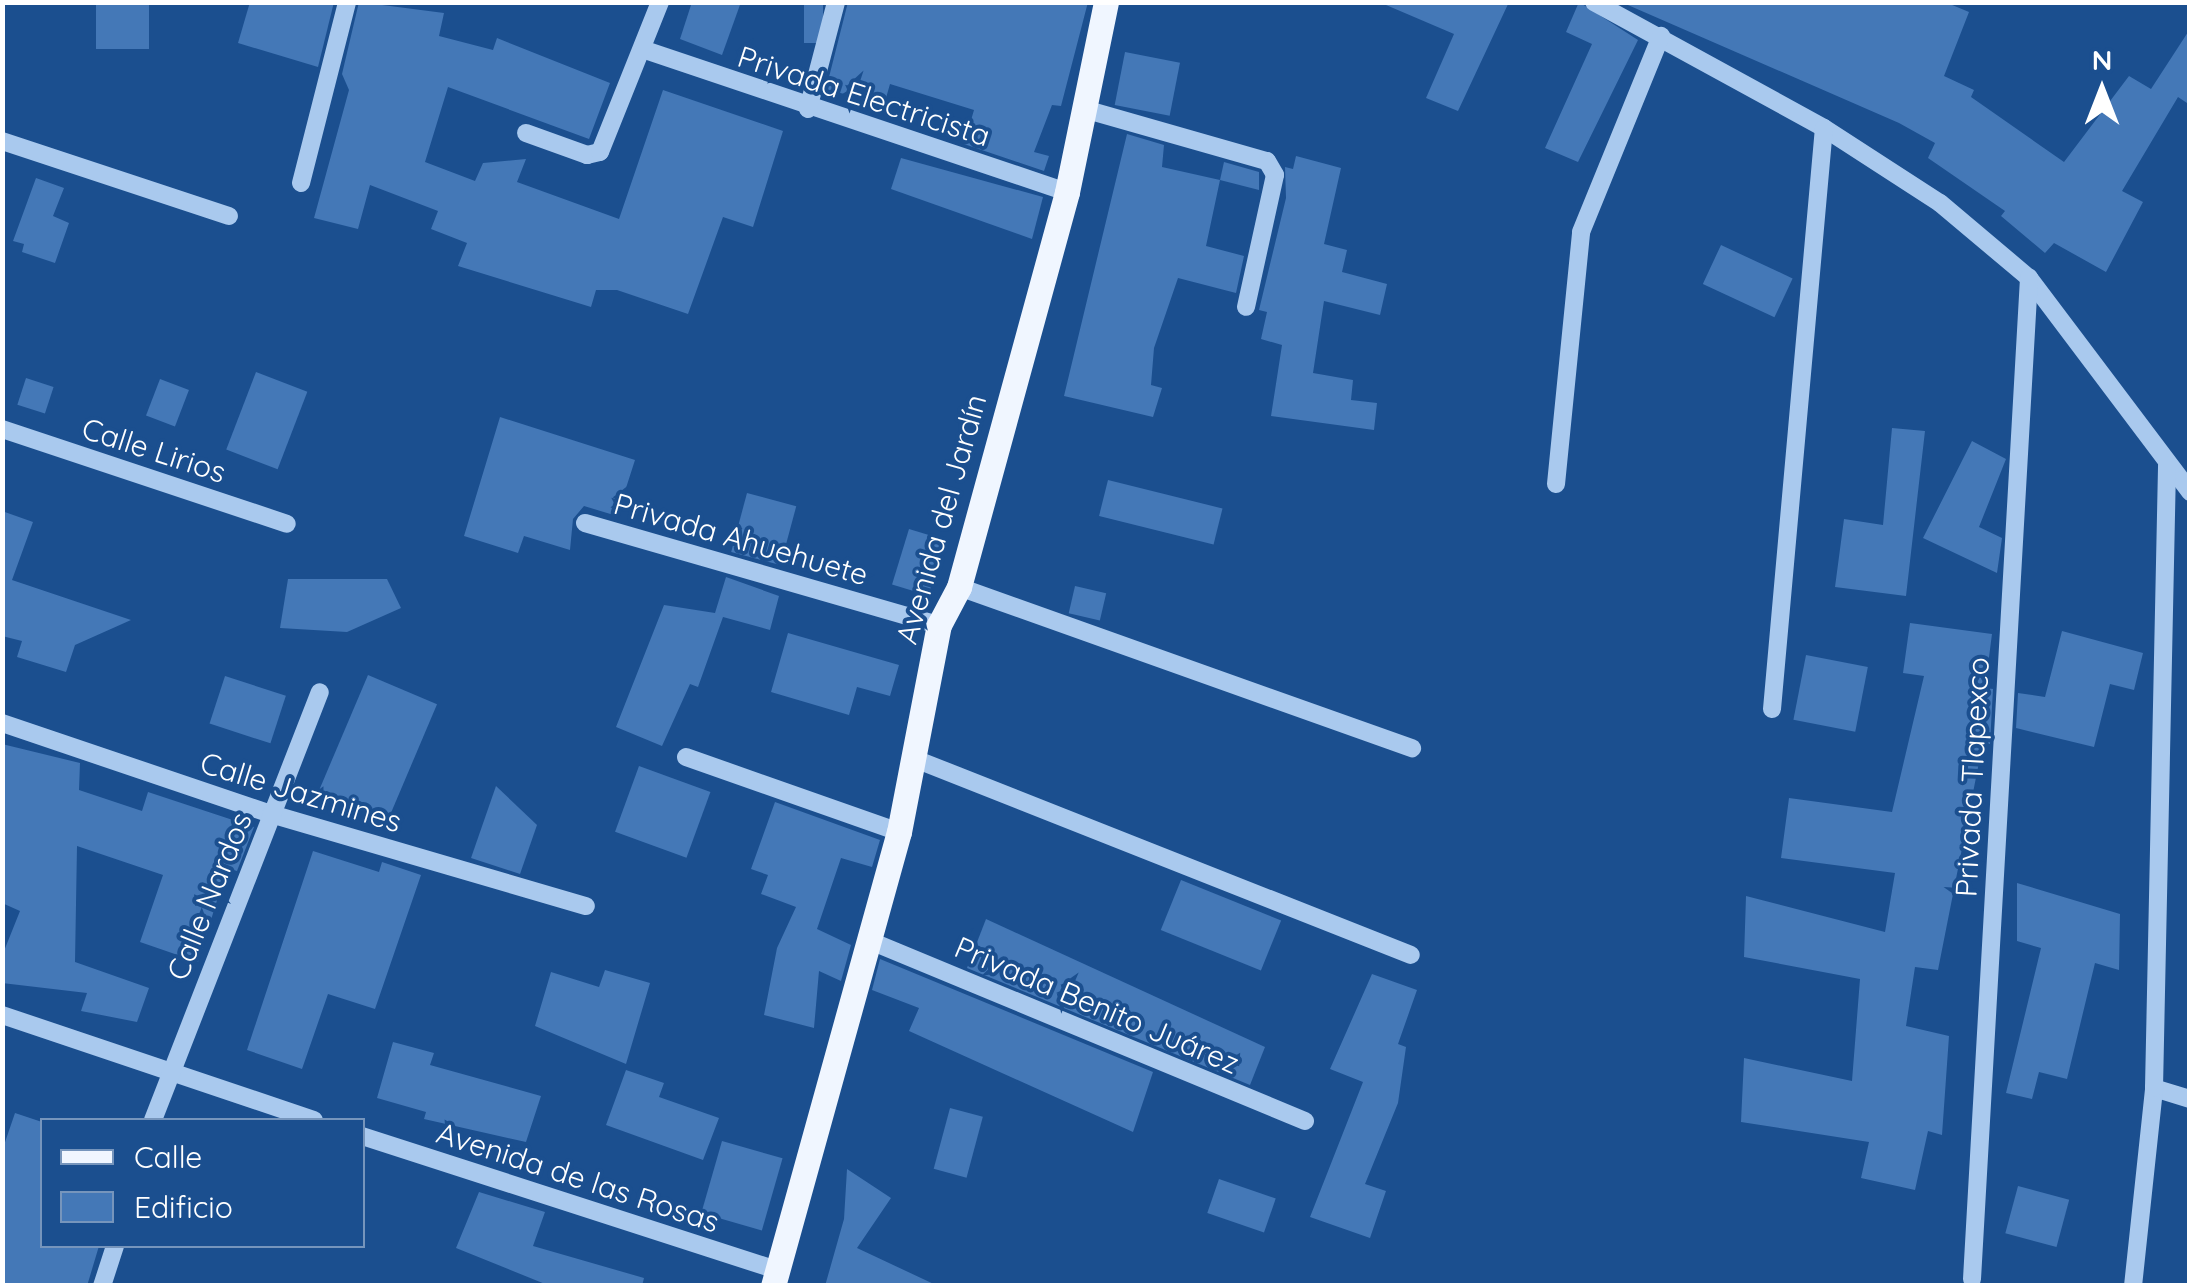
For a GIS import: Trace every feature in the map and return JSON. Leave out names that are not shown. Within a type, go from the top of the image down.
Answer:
[{"type":"main road","name":"Avenida del Jardín","points":[[775,1278],[899,832],[939,625],[959,587],[1067,192],[1106,2]]},
{"type":"street","points":[[300,183],[347,2]]},
{"type":"street","points":[[526,132],[587,156],[600,152],[645,50],[660,2]]},
{"type":"street","points":[[808,108],[836,2]]},
{"type":"street","points":[[1594,2],[1824,128],[1940,204],[2029,278],[2166,466],[2190,492]]},
{"type":"street","points":[[1556,484],[1581,232],[1661,36]]},
{"type":"street","name":"Privada Electricista","points":[[645,50],[1067,192]]},
{"type":"street","points":[[1084,109],[1267,161],[1275,175],[1246,307]]},
{"type":"street","points":[[1772,709],[1824,128]]},
{"type":"street","points":[[2,141],[229,216]]},
{"type":"street","name":"Privada Tlapexco","points":[[1972,1279],[2029,278]]},
{"type":"street","name":"Calle Lirios","points":[[2,429],[287,524]]},
{"type":"street","points":[[2133,1286],[2154,1088],[2166,466]]},
{"type":"street","name":"Privada Ahuehuete","points":[[585,524],[939,625]]},
{"type":"street","points":[[959,587],[1412,748]]},
{"type":"street","name":"Calle Nardos","points":[[154,1118],[320,692]]},
{"type":"street","name":"Calle Jazmines","points":[[2,722],[272,814],[586,906]]},
{"type":"street","points":[[686,757],[899,832]]},
{"type":"street","points":[[915,759],[1411,956]]},
{"type":"street","name":"Privada Benito Juárez","points":[[868,940],[1305,1121]]},
{"type":"street","points":[[2,1014],[308,1118]]},
{"type":"street","points":[[2154,1088],[2190,1099]]},
{"type":"street","name":"Avenida de las Rosas","points":[[365,1137],[775,1278]]},
{"type":"street","points":[[102,1286],[114,1248]]},
{"type":"building","points":[[96,2],[149,2],[149,49],[96,49]]},
{"type":"building","points":[[250,2],[334,2],[318,67],[238,43]]},
{"type":"building","points":[[359,2],[444,13],[439,36],[493,50],[497,38],[610,83],[589,139],[448,87],[425,162],[475,181],[483,163],[526,159],[517,182],[619,219],[663,90],[783,131],[753,227],[723,217],[688,314],[617,290],[596,290],[591,307],[458,266],[467,243],[431,229],[438,211],[370,185],[358,229],[314,218],[349,90],[342,74]]},
{"type":"building","points":[[692,2],[741,2],[722,55],[680,39]]},
{"type":"building","points":[[804,2],[823,2],[823,43],[804,43]]},
{"type":"building","points":[[848,2],[1088,2],[1061,106],[1052,105],[1034,152],[1049,156],[1044,171],[964,144],[974,110],[890,84],[884,105],[826,89]]},
{"type":"building","points":[[1379,2],[1509,2],[1458,111],[1426,98],[1454,34]]},
{"type":"building","points":[[1579,2],[1638,40],[1578,162],[1545,148],[1592,44],[1566,32]]},
{"type":"building","points":[[1621,2],[1945,2],[1969,12],[1944,76],[1974,90],[1971,97],[2064,162],[2129,76],[2151,89],[2190,29],[2190,105],[2178,97],[2122,191],[2143,202],[2106,272],[2054,243],[2045,253],[2001,216],[2005,211],[1928,158],[1935,143],[1899,123]]},
{"type":"building","points":[[1125,52],[1180,63],[1170,116],[1115,105]]},
{"type":"building","points":[[1127,134],[1164,145],[1162,167],[1220,180],[1206,246],[1244,256],[1236,293],[1178,278],[1154,348],[1151,385],[1162,388],[1153,417],[1064,396]]},
{"type":"building","points":[[1296,156],[1341,168],[1324,244],[1347,250],[1342,272],[1387,284],[1380,315],[1324,301],[1313,373],[1353,380],[1351,400],[1377,403],[1374,430],[1271,416],[1282,345],[1261,339],[1267,312],[1259,310],[1286,198],[1285,167],[1293,169]]},
{"type":"building","points":[[901,158],[1043,197],[1032,239],[891,189]]},
{"type":"building","points":[[1224,162],[1259,172],[1259,190],[1220,180]]},
{"type":"building","points":[[36,178],[64,188],[53,216],[69,223],[55,263],[22,252],[24,244],[13,241]]},
{"type":"building","points":[[1721,245],[1793,278],[1774,317],[1703,284]]},
{"type":"building","points":[[256,372],[307,392],[278,469],[226,449]]},
{"type":"building","points":[[26,378],[54,387],[45,414],[17,405]]},
{"type":"building","points":[[160,379],[189,390],[175,427],[146,415]]},
{"type":"building","points":[[500,417],[635,460],[617,516],[584,506],[573,519],[570,550],[524,536],[518,553],[464,536]]},
{"type":"building","points":[[1892,428],[1925,431],[1906,596],[1835,587],[1844,519],[1883,525]]},
{"type":"building","points":[[1972,441],[2006,459],[1979,527],[2002,538],[1997,573],[1923,538]]},
{"type":"building","points":[[1108,480],[1222,509],[1214,544],[1099,516]]},
{"type":"building","points":[[747,493],[796,506],[780,565],[731,552]]},
{"type":"building","points":[[2,511],[33,522],[12,580],[131,620],[75,645],[66,672],[17,657],[22,641],[2,636]]},
{"type":"building","points":[[909,529],[945,540],[928,596],[892,584]]},
{"type":"building","points":[[726,577],[779,596],[770,630],[723,617],[698,687],[690,684],[662,746],[616,727],[664,605],[715,613]]},
{"type":"building","points":[[288,579],[387,579],[401,608],[347,632],[280,628]]},
{"type":"building","points":[[1075,586],[1106,593],[1100,620],[1069,613]]},
{"type":"building","points":[[1910,623],[1992,634],[1985,688],[1993,689],[1990,744],[1983,742],[1938,970],[1915,967],[1906,1026],[1949,1036],[1942,1135],[1928,1131],[1915,1190],[1861,1178],[1869,1142],[1741,1122],[1744,1058],[1852,1081],[1860,979],[1744,957],[1746,896],[1885,932],[1895,873],[1781,858],[1789,798],[1892,812],[1924,676],[1903,673]]},
{"type":"building","points":[[2062,631],[2143,653],[2134,690],[2110,684],[2094,747],[2016,728],[2018,693],[2045,697]]},
{"type":"building","points":[[788,633],[899,665],[890,696],[857,687],[849,715],[771,692]]},
{"type":"building","points":[[1806,655],[1868,667],[1855,732],[1793,720]]},
{"type":"building","points":[[368,675],[437,704],[387,821],[318,792]]},
{"type":"building","points":[[225,676],[286,696],[270,743],[210,724]]},
{"type":"building","points":[[2,744],[80,763],[79,790],[142,811],[148,792],[254,827],[237,871],[227,868],[198,962],[140,942],[163,875],[77,846],[75,962],[149,988],[137,1022],[81,1011],[87,993],[2,983],[2,956],[20,911],[2,903]]},
{"type":"building","points":[[639,766],[710,792],[686,858],[615,832]]},
{"type":"building","points":[[496,786],[537,825],[520,874],[471,858]]},
{"type":"building","points":[[775,802],[880,840],[872,867],[841,858],[817,929],[851,945],[841,981],[819,971],[814,1028],[764,1015],[777,948],[796,907],[761,894],[768,875],[751,869]]},
{"type":"building","points":[[313,851],[379,872],[382,862],[421,875],[375,1009],[328,994],[302,1069],[247,1050]]},
{"type":"building","points":[[1181,880],[1281,920],[1261,971],[1161,930]]},
{"type":"building","points":[[2017,883],[2120,914],[2119,970],[2095,963],[2067,1079],[2039,1072],[2032,1099],[2006,1093],[2041,948],[2017,941]]},
{"type":"building","points":[[986,919],[1265,1047],[1250,1085],[967,968]]},
{"type":"building","points":[[880,959],[1153,1072],[1133,1132],[909,1031],[919,1008],[872,990]]},
{"type":"building","points":[[605,970],[650,983],[626,1064],[535,1026],[551,972],[599,987]]},
{"type":"building","points":[[1372,974],[1417,990],[1398,1044],[1406,1047],[1398,1103],[1365,1184],[1386,1191],[1370,1238],[1310,1217],[1363,1082],[1330,1069]]},
{"type":"building","points":[[393,1042],[434,1053],[430,1065],[541,1096],[526,1142],[424,1119],[426,1112],[377,1098]]},
{"type":"building","points":[[626,1070],[664,1083],[659,1097],[719,1118],[703,1160],[606,1125]]},
{"type":"building","points":[[950,1108],[983,1117],[967,1178],[934,1169]]},
{"type":"building","points":[[15,1113],[40,1121],[40,1248],[98,1248],[87,1286],[2,1286],[2,1151]]},
{"type":"building","points":[[722,1141],[783,1158],[762,1230],[701,1213]]},
{"type":"building","points":[[847,1169],[891,1198],[857,1248],[938,1286],[825,1286],[844,1219]]},
{"type":"building","points":[[1219,1179],[1276,1199],[1264,1233],[1207,1213]]},
{"type":"building","points":[[2018,1186],[2069,1200],[2057,1247],[2005,1233]]},
{"type":"building","points":[[479,1192],[545,1212],[533,1246],[644,1278],[642,1286],[550,1286],[456,1248]]}]
